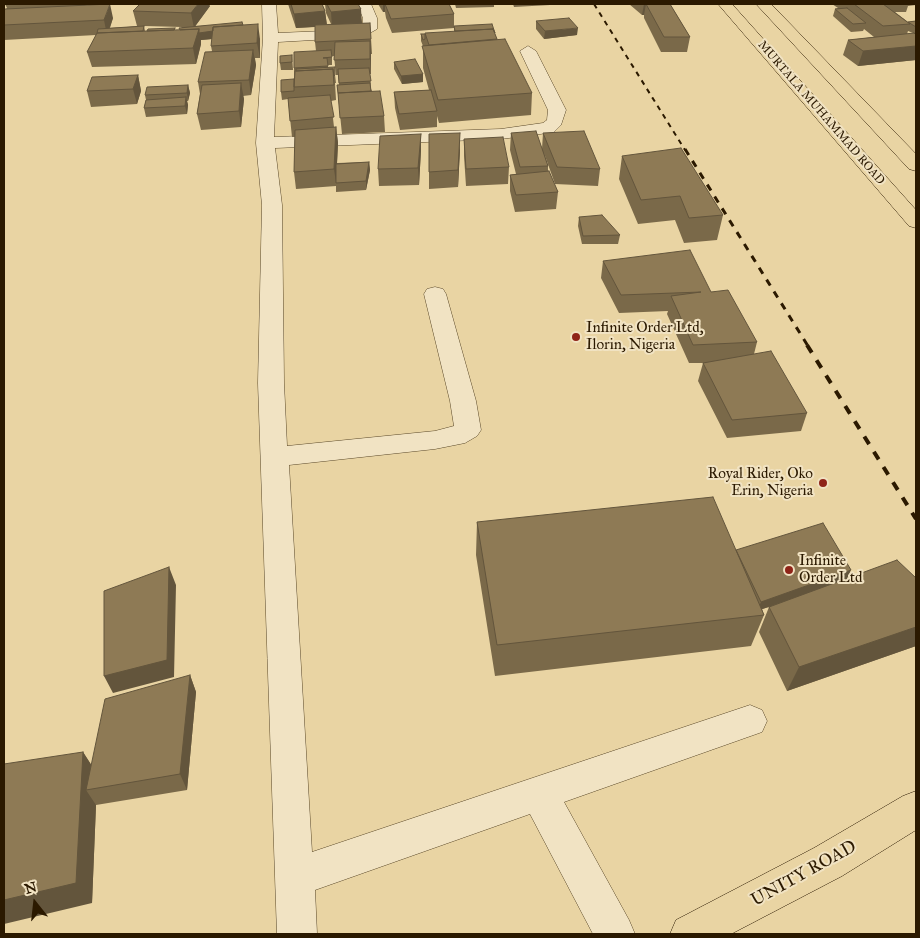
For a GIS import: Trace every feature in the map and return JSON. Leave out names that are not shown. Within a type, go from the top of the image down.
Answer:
[{"type":"main road","name":"MURTALA MUHAMMAD ROAD","points":[[725,4],[916,222]]},
{"type":"main road","name":"MURTALA MUHAMMAD ROAD","points":[[762,4],[916,165]]},
{"type":"main road","name":"UNITY ROAD","points":[[690,934],[828,862],[916,810]]},
{"type":"street","points":[[269,4],[271,38],[265,143],[272,204],[271,383],[297,934]]},
{"type":"street","points":[[271,38],[348,34],[370,29],[370,18],[364,4]]},
{"type":"street","points":[[265,143],[501,134],[548,128],[555,121],[557,110],[528,51]]},
{"type":"street","points":[[274,457],[434,440],[456,436],[468,430],[463,401],[435,294]]},
{"type":"street","points":[[294,877],[750,721]]},
{"type":"street","points":[[539,793],[615,934]]},
{"type":"building","points":[[110,4],[104,20],[4,25],[5,9]]},
{"type":"building","points":[[140,4],[198,4],[191,13],[133,11]]},
{"type":"building","points":[[291,4],[322,4],[325,11],[294,14]]},
{"type":"building","points":[[327,4],[358,4],[361,9],[331,12]]},
{"type":"building","points":[[385,4],[449,4],[454,14],[391,19]]},
{"type":"building","points":[[646,4],[670,4],[690,37],[664,37]]},
{"type":"building","points":[[854,4],[883,4],[910,24],[883,26]]},
{"type":"building","points":[[847,8],[866,23],[853,24],[835,9]]},
{"type":"building","points":[[569,18],[578,28],[545,31],[536,21]]},
{"type":"building","points":[[916,21],[916,27],[908,22]]},
{"type":"building","points":[[242,22],[243,25],[213,27],[213,31],[199,33],[199,29],[180,30],[179,28]]},
{"type":"building","points":[[370,23],[371,39],[315,42],[315,25]]},
{"type":"building","points":[[258,24],[257,43],[211,46],[213,27]]},
{"type":"building","points":[[492,24],[495,33],[493,29],[455,31],[454,26]]},
{"type":"building","points":[[144,26],[143,31],[97,33],[98,29]]},
{"type":"building","points":[[175,28],[174,30],[147,31],[148,29]]},
{"type":"building","points":[[199,29],[193,48],[87,52],[97,33]]},
{"type":"building","points":[[493,29],[497,39],[429,45],[425,33]]},
{"type":"building","points":[[914,33],[916,35],[916,46],[863,51],[848,40]]},
{"type":"building","points":[[421,34],[425,34],[425,39],[423,40]]},
{"type":"building","points":[[505,39],[532,93],[438,100],[422,46]]},
{"type":"building","points":[[370,41],[370,59],[334,60],[335,42]]},
{"type":"building","points":[[253,50],[249,80],[198,82],[205,52]]},
{"type":"building","points":[[331,50],[332,57],[323,58],[327,58],[328,66],[294,68],[294,52]]},
{"type":"building","points":[[292,55],[292,62],[280,63],[280,56]]},
{"type":"building","points":[[415,59],[423,74],[401,76],[394,62]]},
{"type":"building","points":[[335,67],[334,76],[333,69],[296,71],[296,69]]},
{"type":"building","points":[[369,68],[371,81],[339,83],[338,69]]},
{"type":"building","points":[[333,69],[334,85],[294,87],[295,71]]},
{"type":"building","points":[[138,75],[133,89],[87,91],[92,77]]},
{"type":"building","points":[[294,79],[294,91],[281,92],[281,80]]},
{"type":"building","points":[[241,83],[239,111],[197,114],[202,85]]},
{"type":"building","points":[[370,83],[371,91],[338,93],[337,85]]},
{"type":"building","points":[[188,85],[187,93],[145,95],[147,87]]},
{"type":"building","points":[[431,90],[437,111],[399,114],[394,92]]},
{"type":"building","points":[[380,91],[384,116],[340,118],[338,93]]},
{"type":"building","points":[[330,95],[334,117],[290,121],[288,98]]},
{"type":"building","points":[[186,97],[185,106],[144,108],[146,100]]},
{"type":"building","points":[[336,127],[334,169],[294,172],[295,130]]},
{"type":"building","points":[[536,131],[548,166],[520,167],[511,133]]},
{"type":"building","points":[[584,131],[600,169],[557,167],[543,133]]},
{"type":"building","points":[[460,133],[458,170],[429,172],[429,134]]},
{"type":"building","points":[[421,134],[418,168],[378,169],[380,136]]},
{"type":"building","points":[[503,137],[509,167],[466,169],[464,139]]},
{"type":"building","points":[[681,148],[723,215],[689,218],[680,196],[641,200],[622,156]]},
{"type":"building","points":[[369,162],[366,181],[336,183],[336,164]]},
{"type":"building","points":[[549,171],[558,192],[516,195],[510,175]]},
{"type":"building","points":[[602,215],[620,235],[583,236],[579,217]]},
{"type":"building","points":[[690,250],[711,292],[728,290],[757,342],[693,345],[671,296],[701,292],[621,295],[603,261]]},
{"type":"building","points":[[771,351],[807,413],[732,420],[703,363]]},
{"type":"building","points":[[713,497],[764,615],[497,645],[477,522]]},
{"type":"building","name":"Infinite Order Ltd","points":[[823,523],[851,570],[761,602],[736,550]]},
{"type":"building","points":[[897,560],[916,578],[916,627],[799,667],[769,607]]},
{"type":"building","points":[[169,567],[167,660],[104,676],[104,591]]},
{"type":"building","points":[[190,675],[180,774],[86,790],[105,699]]},
{"type":"building","points":[[83,752],[76,883],[4,900],[4,764]]},
{"type":"railway","points":[[594,4],[685,150]]},
{"type":"railway","points":[[685,149],[808,346]]},
{"type":"railway","points":[[807,345],[916,519]]},
{"type":"place","name":"Infinite Order Ltd, Ilorin, Nigeria","points":[[576,337]]},
{"type":"place","name":"Royal Rider, Oko Erin, Nigeria","points":[[823,483]]},
{"type":"place","name":"Infinite Order Ltd","points":[[789,570]]}]
